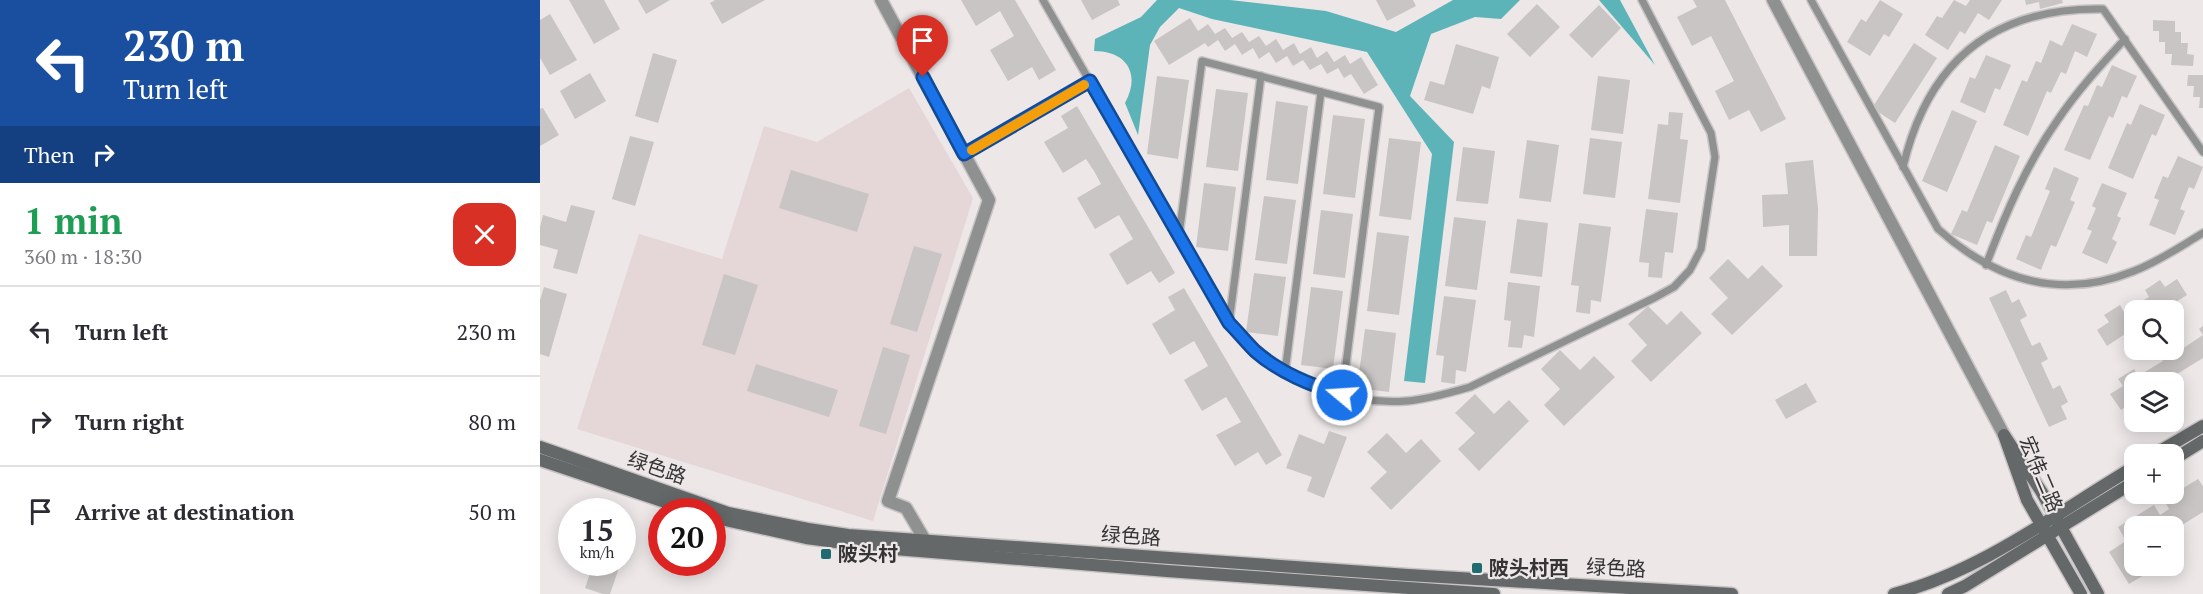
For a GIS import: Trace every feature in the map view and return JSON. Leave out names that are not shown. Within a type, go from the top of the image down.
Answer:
[{"type":"main road","points":[[2172,444],[2203,426]]},
{"type":"main road","name":"宏伟二路","points":[[2004,435],[2054,515],[2098,594]]},
{"type":"main road","name":"宏伟二路","points":[[2004,435],[2027,500],[2081,594]]},
{"type":"main road","points":[[2184,453],[2203,441]]},
{"type":"main road","name":"绿色路","points":[[540,447],[728,513],[828,532],[926,542],[1732,594]]},
{"type":"main road","name":"绿色路","points":[[540,460],[653,498]]},
{"type":"main road","points":[[1894,594],[1926,585],[1956,572],[2041,524],[2124,473]]},
{"type":"main road","points":[[1948,594],[2124,488]]},
{"type":"main road","name":"绿色路","points":[[726,520],[806,538],[882,548],[1384,590],[1494,594]]},
{"type":"main road","points":[[1384,573],[1384,590]]},
{"type":"street","points":[[881,0],[989,200],[888,501],[906,508],[926,542]]},
{"type":"street","points":[[1773,0],[2004,435]]},
{"type":"lane","points":[[1043,0],[1229,323],[1256,351],[1285,372],[1311,385],[1342,395],[1374,400],[1406,401],[1439,396],[1470,387],[1654,298],[1674,287],[1690,270],[1701,249],[1712,181],[1715,157],[1711,133],[1642,0]]},
{"type":"lane","points":[[1811,0],[1938,229],[1961,249],[1986,265],[2015,277],[2045,283],[2096,282],[2135,271],[2203,233]]},
{"type":"lane","points":[[1903,167],[1910,136],[1922,107],[1960,57],[1984,38],[2012,23],[2042,13],[2072,8],[2103,9],[2203,152]]},
{"type":"lane","points":[[1986,265],[2005,215],[2028,167],[2089,79],[2125,39]]},
{"type":"lane","points":[[1179,236],[1202,61],[1379,107],[1342,395]]},
{"type":"lane","points":[[1229,323],[1261,76]]},
{"type":"lane","points":[[964,154],[1090,81]]},
{"type":"lane","points":[[1285,372],[1321,92]]},
{"type":"shaded area","points":[[909,88],[973,198],[873,521],[577,429],[639,234],[722,259],[764,126],[817,142]]},
{"type":"water","points":[[1157,0],[1230,0],[1326,11],[1396,32],[1453,0],[1520,0],[1501,19],[1475,17],[1431,34],[1410,96],[1454,142],[1425,383],[1404,381],[1432,154],[1367,52],[1212,19],[1179,8],[1160,27],[1150,45],[1138,135],[1125,103],[1132,83],[1128,66],[1115,55],[1094,51],[1095,39],[1141,17]]},
{"type":"water","points":[[1599,0],[1620,0],[1655,65]]},
{"type":"building","points":[[569,0],[604,0],[620,29],[594,44]]},
{"type":"building","points":[[638,0],[670,0],[646,14]]},
{"type":"building","points":[[715,0],[765,0],[722,24],[710,3]]},
{"type":"building","points":[[961,0],[1015,0],[1056,70],[1039,80],[1032,67],[1008,81],[990,50],[1014,36],[1000,11],[976,26]]},
{"type":"building","points":[[1081,0],[1118,0],[1120,5],[1092,20]]},
{"type":"building","points":[[1376,0],[1413,0],[1416,6],[1387,21]]},
{"type":"building","points":[[1693,0],[1725,0],[1786,119],[1761,132],[1749,110],[1729,120],[1715,91],[1734,81],[1711,36],[1692,46],[1677,17],[1697,7]]},
{"type":"building","points":[[1880,0],[1903,14],[1889,37],[1884,34],[1870,56],[1847,42],[1861,19],[1866,22]]},
{"type":"building","points":[[1954,0],[1966,6],[1970,0],[2002,0],[1989,20],[1978,13],[1965,34],[1960,31],[1948,50],[1925,35],[1937,16],[1942,18]]},
{"type":"building","points":[[2025,0],[2062,0],[2063,3],[2040,9],[2039,2],[2026,5]]},
{"type":"building","points":[[1537,4],[1560,27],[1530,57],[1507,34]]},
{"type":"building","points":[[1599,5],[1621,28],[1592,58],[1569,35]]},
{"type":"building","points":[[550,14],[577,60],[550,75],[540,58],[540,20]]},
{"type":"building","points":[[1190,18],[1198,31],[1208,24],[1215,34],[1225,28],[1232,38],[1242,32],[1249,42],[1259,36],[1266,46],[1276,39],[1283,50],[1294,43],[1300,54],[1311,47],[1317,58],[1327,51],[1334,62],[1345,55],[1350,64],[1361,57],[1378,85],[1364,94],[1351,74],[1344,78],[1338,68],[1327,74],[1321,64],[1310,70],[1303,60],[1293,66],[1287,56],[1276,63],[1269,52],[1259,59],[1253,48],[1242,55],[1235,44],[1225,51],[1218,40],[1208,47],[1205,43],[1169,65],[1154,41]]},
{"type":"building","points":[[2153,20],[2175,21],[2175,32],[2181,32],[2181,43],[2188,43],[2187,54],[2194,55],[2193,66],[2171,65],[2172,54],[2165,54],[2165,42],[2159,42],[2159,31],[2153,31]]},
{"type":"building","points":[[2072,24],[2097,34],[2087,57],[2075,51],[2066,74],[2061,72],[2051,93],[2047,91],[2028,136],[2003,125],[2022,80],[2027,82],[2036,61],[2041,63],[2050,40],[2062,46]]},
{"type":"building","points":[[1914,43],[1937,58],[1895,123],[1872,108]]},
{"type":"building","points":[[1456,44],[1499,57],[1490,89],[1482,86],[1473,114],[1424,100],[1430,81],[1444,85]]},
{"type":"building","points":[[653,53],[677,60],[658,123],[635,116]]},
{"type":"building","points":[[1986,55],[2011,65],[2000,90],[1995,88],[1985,113],[1960,102],[1970,77],[1975,79]]},
{"type":"building","points":[[2112,65],[2137,76],[2127,98],[2122,96],[2113,118],[2109,116],[2090,160],[2064,150],[2084,105],[2088,106],[2097,85],[2102,87]]},
{"type":"building","points":[[590,73],[606,101],[575,119],[560,91]]},
{"type":"building","points":[[2188,75],[2203,75],[2203,108],[2199,108],[2200,97],[2193,97],[2194,86],[2187,86]]},
{"type":"building","points":[[1157,76],[1189,80],[1178,159],[1147,154]]},
{"type":"building","points":[[1598,76],[1630,80],[1623,134],[1591,130]]},
{"type":"building","points":[[1216,89],[1248,93],[1238,171],[1206,167]]},
{"type":"building","points":[[1276,101],[1308,106],[1298,184],[1266,180]]},
{"type":"building","points":[[2140,104],[2165,115],[2156,136],[2152,134],[2133,179],[2108,168],[2127,123],[2131,125]]},
{"type":"building","points":[[1077,106],[1175,273],[1159,283],[1151,271],[1127,285],[1109,254],[1133,239],[1119,215],[1095,229],[1077,198],[1101,184],[1094,171],[1086,159],[1063,173],[1044,142],[1068,128],[1061,116]]},
{"type":"building","points":[[543,108],[559,135],[540,146],[540,109]]},
{"type":"building","points":[[1952,110],[1977,121],[1947,192],[1922,181]]},
{"type":"building","points":[[1669,112],[1683,113],[1680,139],[1688,140],[1680,203],[1648,199],[1658,124],[1668,125]]},
{"type":"building","points":[[1333,115],[1365,119],[1355,198],[1323,194]]},
{"type":"building","points":[[630,136],[654,142],[635,206],[612,199]]},
{"type":"building","points":[[1389,138],[1421,142],[1411,220],[1379,216]]},
{"type":"building","points":[[1590,138],[1622,142],[1615,198],[1583,194]]},
{"type":"building","points":[[1527,140],[1559,145],[1551,202],[1519,198]]},
{"type":"building","points":[[1995,145],[2020,156],[1992,223],[1987,221],[1977,245],[1951,234],[1962,210],[1967,212]]},
{"type":"building","points":[[1463,147],[1495,151],[1488,204],[1456,201]]},
{"type":"building","points":[[2178,156],[2203,167],[2194,189],[2189,187],[2180,209],[2185,211],[2175,235],[2149,225],[2159,200],[2154,198],[2163,176],[2168,178]]},
{"type":"building","points":[[1813,160],[1818,208],[1817,256],[1789,256],[1789,225],[1763,227],[1762,195],[1788,194],[1785,163]]},
{"type":"building","points":[[2054,167],[2079,178],[2070,200],[2075,202],[2056,247],[2051,245],[2041,270],[2016,259],[2026,235],[2031,237],[2050,191],[2045,189]]},
{"type":"building","points":[[791,170],[869,194],[857,232],[779,208]]},
{"type":"building","points":[[1204,183],[1236,187],[1228,251],[1196,247]]},
{"type":"building","points":[[2102,183],[2127,193],[2117,216],[2121,218],[2112,239],[2117,242],[2107,264],[2082,253],[2092,231],[2087,229],[2096,208],[2092,206]]},
{"type":"building","points":[[1264,196],[1296,200],[1287,264],[1255,260]]},
{"type":"building","points":[[571,205],[595,211],[577,274],[553,268],[558,250],[540,245],[543,215],[566,222]]},
{"type":"building","points":[[1646,209],[1678,213],[1673,253],[1665,252],[1662,278],[1648,277],[1649,263],[1639,262]]},
{"type":"building","points":[[1321,210],[1353,214],[1345,278],[1313,274]]},
{"type":"building","points":[[1454,217],[1486,221],[1477,290],[1445,286]]},
{"type":"building","points":[[1517,219],[1548,223],[1542,277],[1510,273]]},
{"type":"building","points":[[1579,223],[1611,227],[1601,302],[1591,300],[1590,314],[1576,312],[1579,286],[1571,285]]},
{"type":"building","points":[[1377,232],[1409,236],[1399,315],[1367,311]]},
{"type":"building","points":[[914,246],[942,254],[917,332],[890,324]]},
{"type":"building","points":[[1728,259],[1748,279],[1762,265],[1783,286],[1732,335],[1711,314],[1728,298],[1709,278]]},
{"type":"building","points":[[1254,273],[1286,277],[1278,336],[1246,332]]},
{"type":"building","points":[[724,274],[758,285],[735,355],[702,345]]},
{"type":"building","points":[[2177,279],[2187,295],[2179,300],[2144,300],[2149,297],[2145,290],[2160,280],[2165,287]]},
{"type":"building","points":[[1508,282],[1540,286],[1534,337],[1524,335],[1522,348],[1508,347],[1511,321],[1504,320]]},
{"type":"building","points":[[544,287],[567,294],[549,357],[540,354],[540,300]]},
{"type":"building","points":[[1311,287],[1343,291],[1333,369],[1301,365]]},
{"type":"building","points":[[1184,288],[1282,455],[1266,465],[1258,452],[1235,466],[1216,435],[1241,422],[1226,397],[1202,411],[1184,380],[1208,366],[1194,341],[1170,355],[1152,324],[1175,310],[1168,297]]},
{"type":"building","points":[[2006,290],[2012,303],[2019,299],[2027,316],[2020,320],[2032,346],[2040,342],[2048,359],[2041,363],[2053,389],[2060,385],[2068,402],[2061,406],[2067,419],[2049,427],[1989,298]]},
{"type":"building","points":[[1444,296],[1476,300],[1466,372],[1456,370],[1455,384],[1441,382],[1444,356],[1436,355]]},
{"type":"building","points":[[2120,305],[2124,312],[2124,335],[2107,346],[2097,330],[2109,322],[2104,315]]},
{"type":"building","points":[[1648,306],[1667,325],[1681,311],[1702,333],[1651,382],[1631,361],[1647,345],[1628,324]]},
{"type":"building","points":[[1365,329],[1396,333],[1389,392],[1357,388]]},
{"type":"building","points":[[2203,335],[2203,358],[2180,372],[2145,372],[2162,360],[2184,360],[2184,348]]},
{"type":"building","points":[[883,347],[910,355],[886,434],[859,426]]},
{"type":"building","points":[[1560,350],[1580,370],[1594,356],[1615,377],[1564,426],[1544,405],[1560,389],[1541,369]]},
{"type":"building","points":[[756,364],[838,390],[829,417],[747,391]]},
{"type":"building","points":[[2124,375],[2124,408],[2121,410],[2110,394],[2123,386],[2118,379]]},
{"type":"building","points":[[1806,383],[1817,402],[1786,419],[1775,400]]},
{"type":"building","points":[[1475,394],[1494,414],[1509,400],[1529,421],[1479,471],[1458,449],[1475,433],[1455,413]]},
{"type":"building","points":[[1329,431],[1347,437],[1324,498],[1307,491],[1312,477],[1286,468],[1299,434],[1324,444]]},
{"type":"building","points":[[1387,433],[1406,453],[1421,439],[1441,461],[1391,510],[1370,488],[1387,472],[1367,452]]},
{"type":"building","points":[[2198,479],[2203,486],[2203,512],[2184,524],[2184,516],[2136,516],[2154,505],[2160,515],[2169,509],[2166,504],[2184,504],[2184,488]]},
{"type":"building","points":[[2124,523],[2124,538],[2118,527]]},
{"type":"building","points":[[2124,542],[2124,576],[2109,552]]},
{"type":"building","points":[[589,576],[616,576],[610,594],[585,588]]},
{"type":"building","points":[[2124,576],[2142,576],[2129,584]]},
{"type":"slow traffic","points":[[972,150],[1084,85]]},
{"type":"place","name":"陂头村","points":[[826,554]]},
{"type":"place","name":"陂头村西","points":[[1477,568]]},
{"type":"route","points":[[923,77],[964,154],[1090,81],[1229,323],[1256,351],[1285,372],[1311,385],[1342,395]]}]
